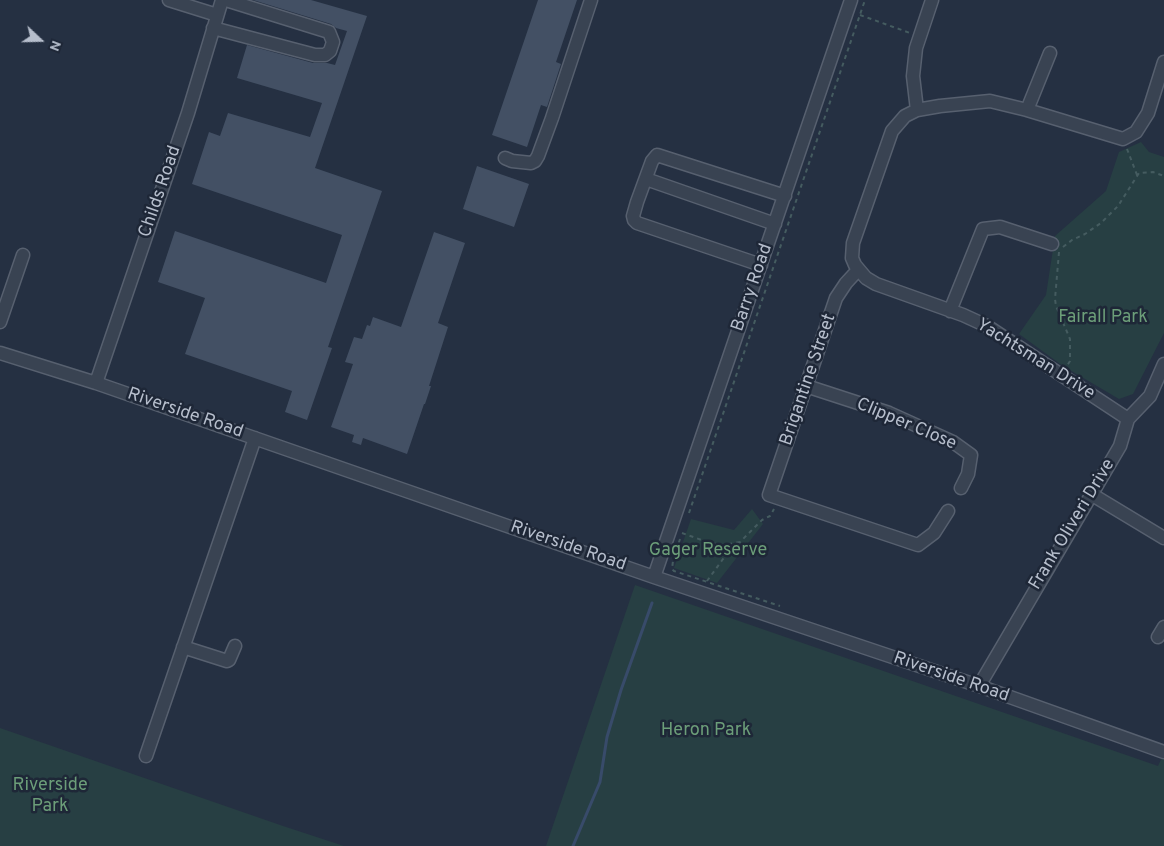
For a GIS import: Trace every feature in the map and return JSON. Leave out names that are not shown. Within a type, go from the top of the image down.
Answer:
[{"type":"street","points":[[169,0],[217,15]]},
{"type":"street","name":"Childs Road","points":[[96,383],[188,113],[222,0]]},
{"type":"street","points":[[213,28],[315,55],[325,55],[330,51],[333,42],[329,32],[226,0]]},
{"type":"street","points":[[504,158],[531,163],[538,156],[591,0]]},
{"type":"street","name":"Barry Road","points":[[654,576],[851,0]]},
{"type":"street","points":[[917,110],[913,76],[916,48],[932,0]]},
{"type":"street","points":[[1027,110],[1050,53]]},
{"type":"street","points":[[858,270],[852,258],[853,243],[892,130],[906,116],[917,110],[990,101],[1027,110],[1123,139],[1136,132],[1148,113],[1164,62]]},
{"type":"street","points":[[761,265],[634,220],[633,216],[652,161],[657,155],[785,196]]},
{"type":"street","points":[[646,179],[775,224]]},
{"type":"street","points":[[950,310],[983,229],[1000,227],[1052,244]]},
{"type":"street","points":[[0,322],[22,255]]},
{"type":"street","name":"Yachtsman Drive","points":[[858,270],[876,284],[950,310],[986,326],[1128,419]]},
{"type":"street","name":"Brigantine Street","points":[[769,494],[836,298],[858,270]]},
{"type":"street","name":"Riverside Road","points":[[0,353],[96,383],[979,686],[1164,752]]},
{"type":"street","name":"Frank Oliveri Drive","points":[[979,686],[1120,446],[1128,419],[1150,396],[1164,364]]},
{"type":"street","name":"Clipper Close","points":[[806,386],[889,413],[953,442],[971,454],[968,474],[961,488]]},
{"type":"street","points":[[146,756],[255,438]]},
{"type":"street","points":[[769,494],[918,545],[934,533],[948,510]]},
{"type":"street","points":[[1091,494],[1164,538]]},
{"type":"street","points":[[183,647],[227,662],[235,646]]},
{"type":"path","points":[[688,515],[865,0]]},
{"type":"path","points":[[860,16],[912,33]]},
{"type":"path","points":[[1127,149],[1138,175]]},
{"type":"path","points":[[1062,377],[1070,361],[1071,347],[1070,339],[1056,306],[1055,299],[1059,252],[1072,240],[1085,234],[1100,223],[1118,206],[1138,175],[1145,172],[1153,172],[1164,176]]},
{"type":"path","points":[[740,542],[710,543],[682,533],[672,568],[707,581],[723,558],[740,542],[762,520],[770,516],[774,510],[769,494]]},
{"type":"green space","name":"Fairall Park","points":[[1141,142],[1149,152],[1164,157],[1164,333],[1133,394],[1119,399],[1063,366],[1019,334],[1046,295],[1055,236],[1106,191],[1119,152]]},
{"type":"green space","name":"Gager Reserve","points":[[752,509],[763,524],[717,583],[674,568],[691,519],[734,530]]},
{"type":"green space","name":"Heron Park","points":[[635,585],[1158,766],[1164,753],[1164,846],[546,846]]},
{"type":"green space","name":"Riverside Park","points":[[0,728],[283,826],[344,846],[0,846]]},
{"type":"building","points":[[253,0],[311,0],[367,16],[315,168],[382,191],[328,347],[332,348],[307,420],[285,412],[292,391],[185,354],[205,298],[158,282],[175,231],[326,283],[342,235],[192,184],[209,132],[220,136],[228,113],[310,137],[322,103],[237,78],[247,45],[313,63],[335,65],[347,31],[336,28],[331,24]]},
{"type":"building","points":[[538,0],[577,0],[556,62],[561,64],[547,107],[541,105],[527,147],[492,135]]},
{"type":"building","points":[[477,166],[529,184],[514,227],[463,209]]},
{"type":"building","points":[[434,232],[465,243],[438,323],[448,327],[429,386],[431,386],[407,454],[363,438],[361,445],[352,442],[354,435],[331,427],[353,364],[345,362],[354,337],[362,339],[367,325],[370,326],[373,317],[401,327]]},
{"type":"waterway","points":[[573,846],[600,782],[607,737],[621,690],[652,603]]}]
